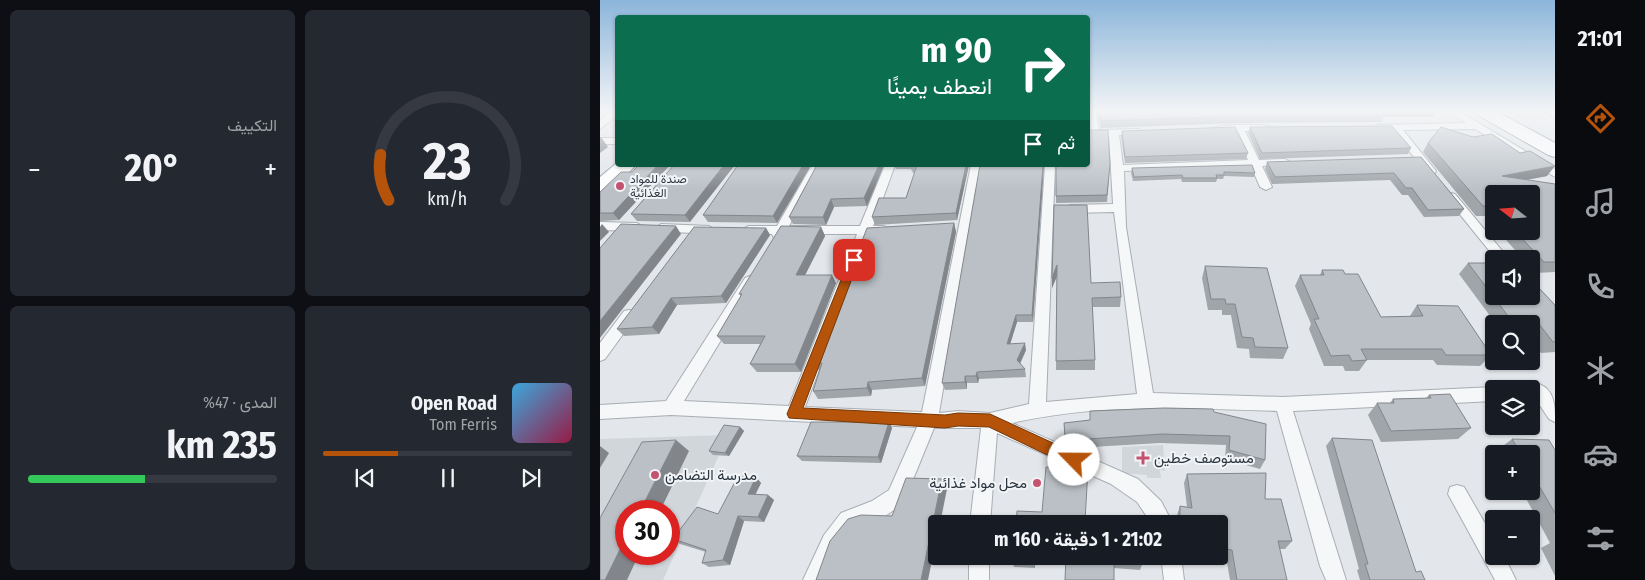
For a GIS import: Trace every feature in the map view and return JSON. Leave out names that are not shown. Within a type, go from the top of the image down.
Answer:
[{"type":"highway","points":[[1523,137],[1555,151]]},
{"type":"highway","points":[[600,175],[615,162]]},
{"type":"highway","points":[[600,188],[624,167]]},
{"type":"street","points":[[1114,137],[1118,168],[1118,208],[1146,400]]},
{"type":"street","points":[[1243,137],[1266,187]]},
{"type":"street","points":[[1402,137],[1416,159],[1442,185],[1496,250]]},
{"type":"street","points":[[1505,137],[1555,174]]},
{"type":"street","points":[[600,141],[615,141]]},
{"type":"street","points":[[1118,168],[1294,162]]},
{"type":"street","points":[[772,246],[816,167]]},
{"type":"street","points":[[794,414],[889,167]]},
{"type":"street","points":[[813,580],[831,542],[848,520],[878,509],[896,497],[929,420],[959,226],[975,167]]},
{"type":"street","points":[[1037,410],[1050,167]]},
{"type":"street","points":[[1047,209],[1118,208]]},
{"type":"street","points":[[611,239],[634,213]]},
{"type":"street","points":[[682,246],[704,215]]},
{"type":"street","points":[[600,226],[693,230],[895,230]]},
{"type":"street","points":[[671,408],[757,270]]},
{"type":"street","points":[[600,355],[635,308]]},
{"type":"street","points":[[1542,392],[1555,414]]},
{"type":"street","points":[[600,412],[671,408],[990,421],[1037,410],[1146,400],[1283,404],[1485,394]]},
{"type":"street","points":[[1283,404],[1330,566],[1336,580]]},
{"type":"street","points":[[981,515],[990,421]]},
{"type":"street","points":[[990,421],[1058,454],[1120,477],[1150,501],[1158,515]]},
{"type":"street","points":[[1457,494],[1506,580]]},
{"type":"street","points":[[978,580],[979,565]]},
{"type":"street","points":[[1172,565],[1174,580]]},
{"type":"shaded area","name":"مدرسة التضامن","points":[[728,435],[680,542],[680,500],[615,500],[615,565],[670,565],[663,580],[600,580],[600,439]]},
{"type":"shaded area","name":"مستوصف خطين","points":[[1163,445],[1165,471],[1160,470],[1161,478],[1147,478],[1147,475],[1122,473],[1122,447]]},
{"type":"building","points":[[1090,137],[1108,137],[1110,164],[1107,195],[1056,196],[1056,167],[1090,167]]},
{"type":"building","points":[[1123,137],[1240,137],[1248,153],[1125,157]]},
{"type":"building","points":[[1255,137],[1402,137],[1411,148],[1262,153]]},
{"type":"building","points":[[1433,137],[1497,137],[1520,153],[1530,151],[1555,166],[1502,176],[1555,184],[1555,262],[1544,262],[1540,258],[1540,250],[1533,250],[1523,240],[1540,240],[1540,185],[1485,185],[1485,206],[1428,143]]},
{"type":"building","points":[[1421,157],[1464,209],[1428,210],[1412,188],[1406,188],[1394,173],[1275,177],[1267,162]]},
{"type":"building","points":[[1252,165],[1255,173],[1224,172],[1224,175],[1216,175],[1217,178],[1183,178],[1182,175],[1134,177],[1132,168]]},
{"type":"building","points":[[637,167],[656,167],[613,213],[600,213],[600,192],[621,172],[632,172]]},
{"type":"building","points":[[672,167],[722,167],[685,215],[631,214]]},
{"type":"building","points":[[737,167],[802,167],[773,216],[703,215]]},
{"type":"building","points":[[816,167],[878,167],[864,198],[831,199],[823,217],[789,217]]},
{"type":"building","points":[[916,167],[966,167],[956,213],[872,217],[879,198],[906,198]]},
{"type":"building","points":[[980,167],[1043,167],[1032,315],[1016,315],[1007,344],[1025,343],[1017,360],[1025,369],[977,372],[976,376],[965,376],[965,382],[942,383]]},
{"type":"building","points":[[1054,205],[1087,205],[1091,283],[1120,282],[1121,297],[1092,298],[1095,360],[1056,361],[1057,265],[1052,278]]},
{"type":"building","points":[[954,223],[922,378],[868,382],[867,388],[813,391],[822,363],[815,363],[867,228]]},
{"type":"building","points":[[621,224],[676,226],[600,321],[600,248]]},
{"type":"building","points":[[781,226],[821,227],[796,275],[832,275],[795,364],[750,364],[765,336],[717,336],[742,294],[739,294]]},
{"type":"building","points":[[694,227],[766,228],[721,296],[671,298],[652,327],[617,329]]},
{"type":"building","points":[[1468,263],[1485,263],[1485,286]]},
{"type":"building","points":[[1205,266],[1267,268],[1288,348],[1255,347],[1253,338],[1242,337],[1235,304],[1226,304],[1225,299],[1211,299]]},
{"type":"building","points":[[1322,270],[1343,270],[1345,274],[1358,274],[1381,317],[1423,316],[1417,305],[1458,306],[1485,346],[1485,355],[1446,355],[1442,349],[1361,349],[1367,360],[1352,361],[1349,355],[1331,356],[1314,319],[1319,319],[1300,275],[1324,275]]},
{"type":"building","points":[[1540,289],[1555,305],[1555,342],[1540,325],[1540,315],[1507,315],[1500,305],[1540,305]]},
{"type":"building","points":[[1450,394],[1471,428],[1391,431],[1377,403],[1394,403],[1393,399],[1431,398],[1429,395]]},
{"type":"building","points":[[1164,408],[1213,409],[1214,412],[1266,424],[1265,460],[1229,450],[1230,436],[1162,434],[1074,440],[1065,436],[1064,423],[1090,420],[1090,411]]},
{"type":"building","points":[[811,422],[889,422],[878,457],[797,456]]},
{"type":"building","points":[[724,425],[740,427],[725,453],[709,451]]},
{"type":"building","points":[[1332,438],[1372,440],[1416,572],[1421,571],[1425,580],[1370,580],[1365,564],[1368,564]]},
{"type":"building","points":[[1512,439],[1549,440],[1555,450],[1555,513],[1540,487],[1540,445],[1516,445]]},
{"type":"building","points":[[676,440],[646,500],[615,500],[615,560],[605,580],[600,580],[600,518],[642,442]]},
{"type":"building","points":[[1046,467],[1088,469],[1085,515],[1017,515],[1017,511],[1042,512]]},
{"type":"building","points":[[1266,473],[1265,499],[1281,499],[1292,541],[1278,541],[1287,580],[1237,580],[1232,550],[1228,549],[1228,515],[1180,515],[1180,506],[1192,508],[1187,474]]},
{"type":"building","points":[[738,476],[756,477],[748,494],[768,495],[758,517],[738,516],[723,560],[702,563],[706,550],[680,541],[680,530],[697,507],[718,514]]},
{"type":"building","points":[[906,478],[942,479],[935,515],[928,515],[928,546],[921,580],[816,580],[830,541],[848,519],[861,515],[892,516]]},
{"type":"building","points":[[1066,565],[1114,565],[1114,580],[1065,580]]},
{"type":"place","name":"صندة للمواد الغذائية","points":[[620,186]]},
{"type":"place","name":"مستوصف خطين","points":[[1143,458]]},
{"type":"place","name":"مدرسة التضامن","points":[[655,475]]},
{"type":"place","name":"محل مواد غذائية","points":[[1037,483]]},
{"type":"route","points":[[854,260],[794,414],[945,421],[958,419],[990,421],[1074,460]]}]
